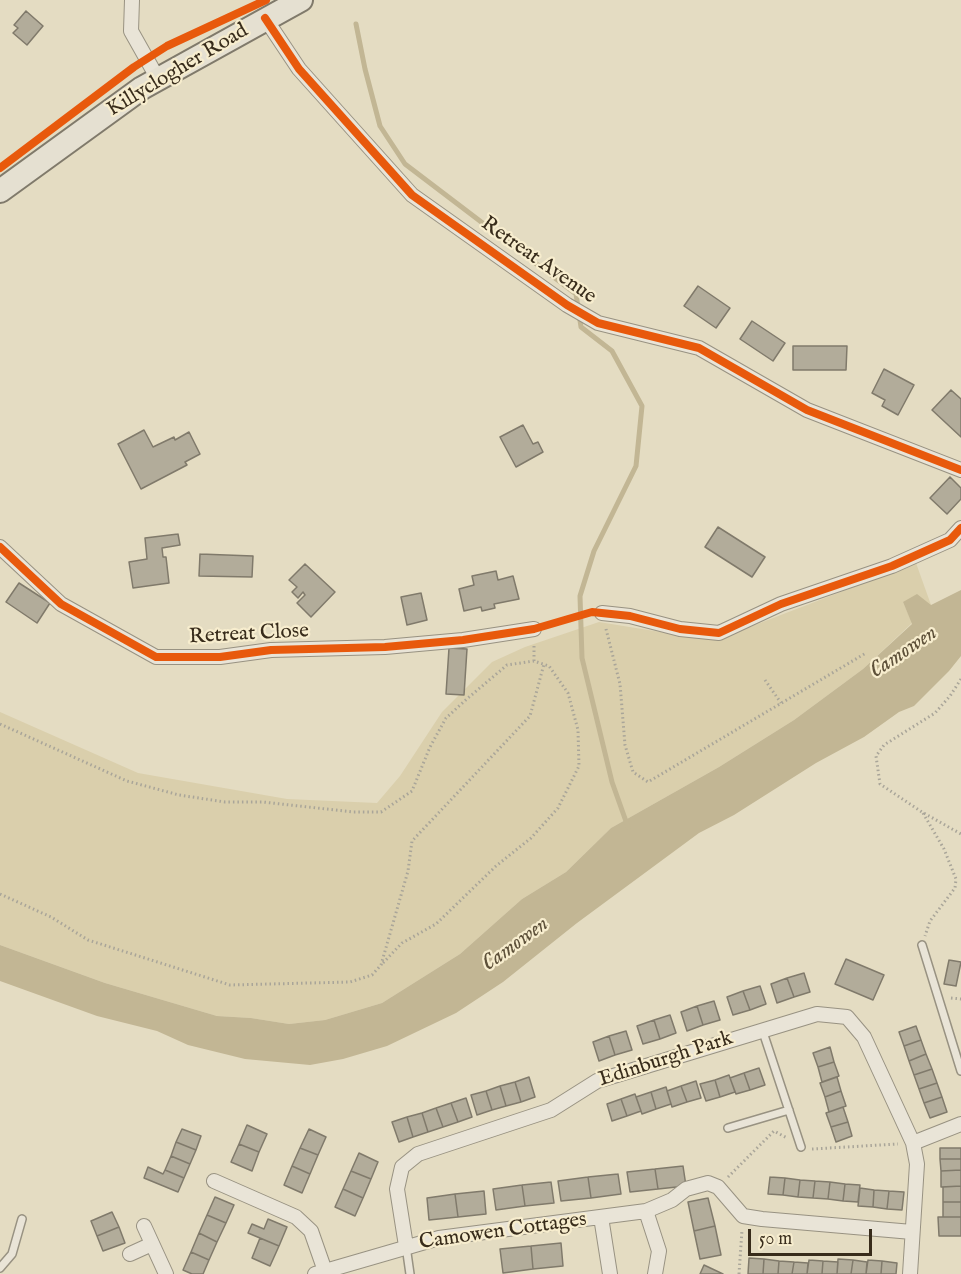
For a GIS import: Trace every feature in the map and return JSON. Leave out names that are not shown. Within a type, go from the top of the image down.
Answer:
[{"type":"highway","name":"Killyclogher Road","points":[[0,191],[142,88],[301,0]]},
{"type":"street","points":[[132,0],[131,31],[158,79]]},
{"type":"street","name":"Retreat Avenue","points":[[265,18],[299,69],[412,195],[567,305],[597,323],[699,348],[807,410],[961,470]]},
{"type":"street","points":[[597,612],[630,616],[680,629],[718,633],[781,604],[892,566],[950,540],[961,528]]},
{"type":"street","name":"Retreat Close","points":[[0,547],[61,604],[156,657],[220,657],[271,650],[385,647],[463,640],[534,629]]},
{"type":"street","name":"Edinburgh Park","points":[[406,1246],[397,1189],[402,1167],[418,1154],[551,1110],[597,1081],[817,1014],[847,1017],[864,1037],[913,1143],[917,1164],[910,1274]]},
{"type":"street","points":[[913,1143],[961,1124]]},
{"type":"street","points":[[214,1181],[296,1216],[311,1231],[320,1272]]},
{"type":"street","name":"Camowen Cottages","points":[[320,1272],[439,1238],[646,1211],[672,1200],[686,1189],[708,1183],[718,1187],[743,1216]]},
{"type":"street","points":[[646,1211],[659,1251],[655,1274]]},
{"type":"street","points":[[743,1216],[912,1232]]},
{"type":"street","name":"Camowen Cottages","points":[[601,1217],[610,1274]]},
{"type":"street","points":[[144,1226],[166,1274]]},
{"type":"street","points":[[130,1254],[152,1244]]},
{"type":"lane","points":[[922,945],[961,1071]]},
{"type":"lane","points":[[762,1029],[801,1147]]},
{"type":"lane","points":[[728,1128],[789,1110]]},
{"type":"lane","points":[[0,1268],[12,1254],[22,1219]]},
{"type":"lane","points":[[406,1246],[410,1274]]},
{"type":"path","points":[[534,629],[597,612],[620,684],[626,745],[633,772],[648,782],[866,653]]},
{"type":"path","points":[[0,724],[128,781],[179,795],[225,802],[263,802],[353,812],[381,812],[412,791],[430,747],[446,718],[507,665],[534,661],[553,669],[568,693],[578,730],[579,766],[558,808],[531,838],[496,866],[436,924],[402,943],[372,975],[350,982],[230,985],[88,940],[51,917],[0,894]]},
{"type":"path","points":[[381,965],[408,871],[412,841],[530,716],[544,664]]},
{"type":"path","points":[[961,679],[935,713],[884,746],[876,756],[880,784],[961,834]]},
{"type":"path","points":[[765,680],[781,704]]},
{"type":"path","points":[[922,812],[944,849],[956,879],[955,888],[930,921],[922,945]]},
{"type":"path","points":[[739,1274],[743,1216]]},
{"type":"shaded area","points":[[916,563],[931,605],[903,602],[912,623],[863,669],[794,720],[719,767],[611,828],[566,872],[522,899],[460,954],[382,1003],[325,1020],[289,1024],[217,1016],[105,983],[0,945],[0,712],[138,773],[287,799],[377,803],[400,776],[442,712],[492,662],[525,647],[599,622],[685,636],[721,638]]},
{"type":"water","name":"Camowen","points":[[961,590],[961,656],[914,706],[899,712],[864,737],[816,763],[734,815],[699,833],[577,923],[503,982],[456,1013],[387,1046],[343,1059],[310,1065],[245,1059],[188,1045],[157,1031],[97,1016],[0,981],[0,945],[105,983],[217,1016],[289,1024],[325,1020],[382,1003],[460,954],[522,899],[566,872],[611,828],[719,767],[794,720],[863,669],[912,624],[903,602],[917,594],[931,605]]},
{"type":"building","points":[[26,11],[43,26],[27,45],[13,33],[18,28],[14,25]]},
{"type":"building","points":[[698,286],[730,308],[716,328],[684,306]]},
{"type":"building","points":[[752,321],[785,343],[773,361],[740,339]]},
{"type":"building","points":[[793,346],[847,346],[846,370],[793,370]]},
{"type":"building","points":[[884,369],[914,385],[898,415],[882,406],[885,400],[872,393]]},
{"type":"building","points":[[951,390],[961,399],[961,437],[932,410]]},
{"type":"building","points":[[523,425],[533,444],[538,442],[543,452],[516,467],[500,437]]},
{"type":"building","points":[[144,430],[153,447],[174,437],[175,440],[189,432],[200,454],[185,462],[187,465],[141,489],[118,444]]},
{"type":"building","points":[[950,477],[961,488],[961,499],[947,514],[930,498]]},
{"type":"building","points":[[718,527],[765,557],[752,577],[705,547]]},
{"type":"building","points":[[178,534],[180,545],[162,548],[163,557],[166,557],[169,583],[133,588],[129,562],[147,559],[145,538]]},
{"type":"building","points":[[200,554],[253,556],[252,577],[199,576]]},
{"type":"building","points":[[305,564],[335,592],[311,617],[297,603],[305,595],[303,592],[298,598],[292,592],[297,587],[289,580]]},
{"type":"building","points":[[496,571],[498,580],[513,576],[519,599],[494,604],[495,608],[482,611],[481,607],[464,611],[459,589],[474,585],[472,576]]},
{"type":"building","points":[[19,583],[50,603],[37,623],[6,602]]},
{"type":"building","points":[[421,593],[427,620],[407,625],[401,597]]},
{"type":"building","points":[[449,648],[467,649],[464,695],[446,694]]},
{"type":"building","points":[[846,959],[884,975],[873,1000],[835,984]]},
{"type":"building","points":[[949,960],[961,962],[956,986],[944,984]]},
{"type":"building","points":[[804,973],[810,992],[794,997],[787,978]]},
{"type":"building","points":[[787,978],[794,997],[777,1003],[771,984]]},
{"type":"building","points":[[760,986],[766,1004],[750,1010],[743,991]]},
{"type":"building","points":[[743,991],[750,1010],[733,1015],[727,997]]},
{"type":"building","points":[[714,1001],[720,1020],[703,1025],[697,1006]]},
{"type":"building","points":[[697,1006],[703,1025],[687,1031],[681,1012]]},
{"type":"building","points":[[670,1015],[676,1033],[660,1039],[654,1020]]},
{"type":"building","points":[[654,1020],[660,1039],[643,1044],[637,1026]]},
{"type":"building","points":[[916,1026],[921,1040],[904,1046],[899,1032]]},
{"type":"building","points":[[626,1031],[632,1050],[615,1055],[609,1036]]},
{"type":"building","points":[[609,1036],[615,1055],[599,1061],[593,1042]]},
{"type":"building","points":[[921,1040],[926,1054],[909,1061],[904,1046]]},
{"type":"building","points":[[830,1047],[834,1062],[818,1067],[813,1053]]},
{"type":"building","points":[[926,1054],[932,1069],[914,1075],[909,1061]]},
{"type":"building","points":[[834,1062],[839,1076],[822,1082],[818,1067]]},
{"type":"building","points":[[759,1068],[765,1085],[750,1090],[744,1073]]},
{"type":"building","points":[[932,1069],[937,1083],[919,1089],[914,1075]]},
{"type":"building","points":[[744,1073],[750,1090],[736,1094],[730,1078]]},
{"type":"building","points":[[729,1075],[735,1092],[720,1097],[715,1080]]},
{"type":"building","points":[[529,1077],[535,1097],[521,1102],[515,1082]]},
{"type":"building","points":[[837,1077],[841,1091],[825,1097],[820,1083]]},
{"type":"building","points":[[715,1080],[720,1097],[706,1101],[700,1084]]},
{"type":"building","points":[[696,1081],[701,1098],[687,1102],[681,1086]]},
{"type":"building","points":[[515,1082],[521,1102],[506,1106],[500,1086]]},
{"type":"building","points":[[937,1083],[942,1097],[924,1103],[919,1089]]},
{"type":"building","points":[[500,1086],[506,1106],[492,1110],[486,1091]]},
{"type":"building","points":[[681,1086],[687,1102],[672,1107],[667,1091]]},
{"type":"building","points":[[666,1087],[671,1104],[656,1109],[651,1092]]},
{"type":"building","points":[[486,1091],[492,1110],[477,1115],[471,1095]]},
{"type":"building","points":[[841,1091],[846,1106],[829,1112],[825,1097]]},
{"type":"building","points":[[651,1092],[656,1109],[642,1114],[636,1097]]},
{"type":"building","points":[[635,1094],[641,1111],[627,1116],[621,1099]]},
{"type":"building","points":[[942,1097],[947,1112],[930,1118],[924,1103]]},
{"type":"building","points":[[466,1098],[472,1117],[458,1122],[451,1103]]},
{"type":"building","points":[[621,1099],[627,1116],[612,1121],[607,1104]]},
{"type":"building","points":[[451,1103],[458,1122],[443,1127],[436,1108]]},
{"type":"building","points":[[843,1107],[848,1122],[831,1127],[826,1113]]},
{"type":"building","points":[[436,1108],[443,1127],[428,1132],[422,1113]]},
{"type":"building","points":[[422,1113],[428,1132],[413,1137],[407,1117]]},
{"type":"building","points":[[407,1117],[413,1137],[399,1142],[392,1122]]},
{"type":"building","points":[[848,1122],[852,1136],[836,1142],[831,1127]]},
{"type":"building","points":[[247,1125],[267,1134],[259,1152],[239,1144]]},
{"type":"building","points":[[182,1129],[201,1136],[196,1150],[176,1142]]},
{"type":"building","points":[[309,1129],[326,1137],[318,1155],[300,1148]]},
{"type":"building","points":[[176,1142],[196,1150],[190,1164],[171,1156]]},
{"type":"building","points":[[239,1144],[259,1152],[252,1171],[231,1162]]},
{"type":"building","points":[[300,1148],[318,1155],[310,1174],[292,1166]]},
{"type":"building","points":[[940,1148],[961,1148],[961,1159],[940,1159]]},
{"type":"building","points":[[359,1153],[378,1162],[371,1179],[351,1171]]},
{"type":"building","points":[[171,1156],[190,1164],[184,1178],[165,1170]]},
{"type":"building","points":[[940,1159],[961,1159],[961,1170],[941,1171]]},
{"type":"building","points":[[292,1166],[310,1174],[302,1193],[284,1185]]},
{"type":"building","points":[[683,1166],[686,1186],[658,1189],[655,1169]]},
{"type":"building","points":[[148,1167],[163,1174],[165,1170],[184,1178],[178,1192],[144,1178]]},
{"type":"building","points":[[655,1169],[658,1189],[630,1192],[627,1172]]},
{"type":"building","points":[[961,1170],[961,1186],[941,1187],[941,1171]]},
{"type":"building","points":[[351,1171],[371,1179],[363,1198],[343,1189]]},
{"type":"building","points":[[618,1174],[621,1194],[591,1198],[588,1177]]},
{"type":"building","points":[[588,1177],[591,1198],[561,1201],[558,1181]]},
{"type":"building","points":[[770,1177],[785,1178],[783,1195],[768,1194]]},
{"type":"building","points":[[785,1178],[800,1180],[798,1197],[783,1195]]},
{"type":"building","points":[[800,1180],[815,1181],[813,1198],[798,1197]]},
{"type":"building","points":[[815,1181],[830,1182],[828,1199],[813,1198]]},
{"type":"building","points":[[551,1182],[554,1203],[525,1206],[522,1185]]},
{"type":"building","points":[[830,1182],[845,1184],[843,1201],[828,1199]]},
{"type":"building","points":[[845,1184],[860,1185],[858,1202],[843,1201]]},
{"type":"building","points":[[522,1185],[525,1206],[496,1210],[493,1189]]},
{"type":"building","points":[[961,1186],[961,1202],[943,1202],[943,1187]]},
{"type":"building","points":[[860,1188],[874,1190],[873,1207],[858,1206]]},
{"type":"building","points":[[343,1189],[363,1198],[355,1216],[335,1207]]},
{"type":"building","points":[[874,1190],[889,1191],[887,1209],[873,1207]]},
{"type":"building","points":[[484,1191],[486,1214],[458,1217],[455,1194]]},
{"type":"building","points":[[889,1191],[904,1192],[902,1210],[887,1209]]},
{"type":"building","points":[[455,1194],[458,1217],[429,1220],[427,1198]]},
{"type":"building","points":[[215,1197],[234,1205],[226,1223],[207,1215]]},
{"type":"building","points":[[708,1198],[715,1226],[694,1231],[688,1202]]},
{"type":"building","points":[[943,1202],[961,1202],[961,1217],[943,1217]]},
{"type":"building","points":[[112,1212],[119,1227],[97,1236],[91,1221]]},
{"type":"building","points":[[207,1215],[226,1223],[217,1242],[199,1233]]},
{"type":"building","points":[[938,1217],[961,1217],[961,1236],[939,1236]]},
{"type":"building","points":[[268,1219],[287,1227],[279,1246],[248,1233],[252,1224],[264,1229]]},
{"type":"building","points":[[715,1226],[721,1255],[700,1259],[694,1231]]},
{"type":"building","points":[[119,1227],[125,1243],[103,1251],[97,1236]]},
{"type":"building","points":[[199,1233],[217,1242],[209,1260],[191,1252]]},
{"type":"building","points":[[260,1238],[279,1246],[270,1266],[252,1258]]},
{"type":"building","points":[[561,1243],[563,1266],[533,1269],[531,1246]]},
{"type":"building","points":[[531,1246],[533,1269],[503,1273],[500,1249]]},
{"type":"building","points":[[191,1252],[209,1260],[203,1274],[192,1274],[183,1270]]},
{"type":"building","points":[[749,1258],[764,1259],[763,1274],[748,1274]]},
{"type":"building","points":[[764,1259],[779,1261],[778,1274],[763,1274]]},
{"type":"building","points":[[838,1259],[853,1260],[851,1274],[837,1274]]},
{"type":"building","points":[[809,1260],[823,1261],[822,1274],[807,1274]]},
{"type":"building","points":[[853,1260],[867,1262],[866,1274],[851,1274]]},
{"type":"building","points":[[868,1260],[882,1261],[881,1274],[866,1274]]},
{"type":"building","points":[[779,1261],[794,1262],[792,1274],[778,1274]]},
{"type":"building","points":[[823,1261],[838,1262],[837,1274],[822,1274]]},
{"type":"building","points":[[882,1261],[897,1263],[896,1274],[881,1274]]},
{"type":"building","points":[[794,1262],[808,1263],[807,1274],[792,1274]]},
{"type":"building","points":[[704,1265],[723,1274],[700,1274]]},
{"type":"waterway","points":[[356,24],[380,126],[405,164],[576,294],[581,327],[612,351],[642,406],[636,466],[594,551],[580,596],[582,658],[612,782],[628,827]]},
{"type":"cycle path","points":[[0,168],[134,67],[167,46],[266,0]]},
{"type":"cycle path","points":[[265,18],[299,69],[412,195],[567,305],[598,323],[699,348],[807,410],[961,470]]},
{"type":"cycle path","points":[[0,547],[61,604],[156,657],[220,657],[271,650],[385,647],[463,640],[534,629],[592,612],[630,616],[680,629],[719,633],[781,604],[892,566],[950,540],[961,528]]}]
